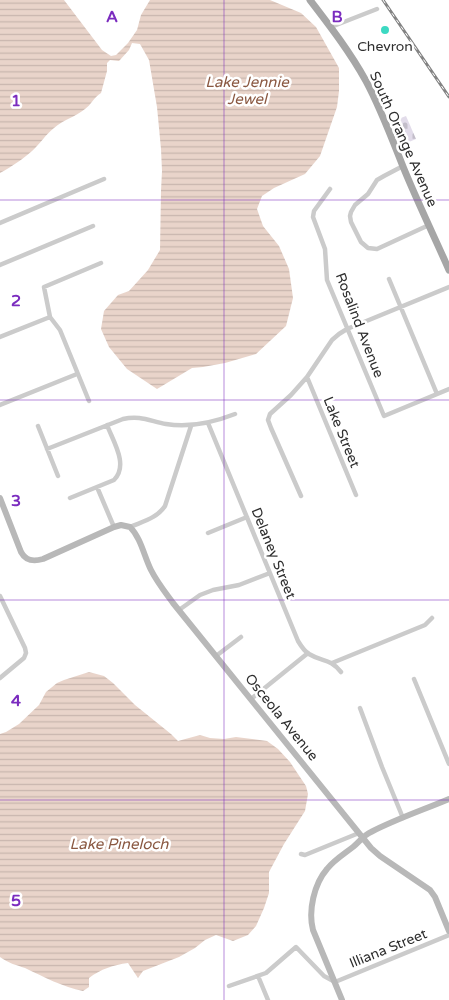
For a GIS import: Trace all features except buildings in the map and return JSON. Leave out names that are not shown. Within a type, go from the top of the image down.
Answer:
[{"type":"main road","name":"South Orange Avenue","points":[[310,0],[348,51],[367,83],[449,270]]},
{"type":"street","points":[[331,27],[377,9]]},
{"type":"street","points":[[403,166],[373,184],[368,194],[351,210],[351,222],[364,246],[373,249],[377,249],[429,225]]},
{"type":"street","points":[[0,223],[104,179]]},
{"type":"street","name":"Rosalind Avenue","points":[[330,189],[314,210],[313,217],[326,249],[327,280],[384,416],[437,394]]},
{"type":"street","points":[[0,265],[92,226]]},
{"type":"street","points":[[89,401],[60,330],[50,317],[44,286],[101,263]]},
{"type":"street","points":[[389,279],[437,394],[449,389]]},
{"type":"street","points":[[301,496],[269,424],[269,416],[307,377],[332,340],[339,334],[449,287]]},
{"type":"street","points":[[0,337],[50,317]]},
{"type":"street","points":[[0,406],[77,374]]},
{"type":"street","name":"Lake Street","points":[[307,377],[356,495]]},
{"type":"street","points":[[47,449],[123,419],[138,417],[168,424],[191,426],[208,423],[235,414]]},
{"type":"street","name":"Delaney Street","points":[[208,423],[298,641],[308,653]]},
{"type":"street","points":[[70,498],[114,480],[118,475],[120,466],[119,456],[107,425]]},
{"type":"street","points":[[38,426],[58,476]]},
{"type":"street","points":[[0,498],[3,512],[21,552],[29,560],[38,561],[114,527],[121,525],[130,527],[156,516],[165,506],[191,426]]},
{"type":"street","points":[[97,487],[114,527]]},
{"type":"street","points":[[208,533],[247,517]]},
{"type":"street","name":"Osceola Avenue","points":[[130,527],[137,535],[156,579],[179,610],[371,848],[429,888],[449,931]]},
{"type":"street","points":[[179,610],[200,595],[213,590],[239,586],[270,573]]},
{"type":"street","points":[[0,596],[1,603],[26,653],[24,658],[0,678]]},
{"type":"street","points":[[332,663],[425,625],[432,618]]},
{"type":"street","points":[[216,656],[241,637]]},
{"type":"street","points":[[251,698],[308,653],[332,663],[341,672]]},
{"type":"street","points":[[414,679],[449,764]]},
{"type":"street","points":[[360,708],[403,818]]},
{"type":"street","points":[[301,854],[306,855],[370,832],[449,799]]},
{"type":"street","points":[[342,1000],[313,930],[311,910],[320,878],[326,869],[361,835]]},
{"type":"street","name":"Illiana Street","points":[[335,982],[449,935]]},
{"type":"street","points":[[229,986],[266,973],[296,947],[324,976],[335,982]]},
{"type":"street","points":[[258,976],[268,1000]]},
{"type":"green space","points":[[406,116],[416,139],[402,145],[393,121]]},
{"type":"water","name":"Lake Jennie Jewel","points":[[0,0],[64,0],[102,50],[111,56],[116,55],[128,43],[137,30],[141,15],[150,0],[270,0],[301,13],[316,27],[339,68],[337,107],[320,156],[305,174],[274,188],[262,196],[257,209],[263,226],[279,246],[289,269],[293,298],[286,326],[256,354],[225,363],[192,368],[157,389],[127,369],[109,347],[101,329],[104,311],[118,295],[129,291],[148,270],[160,250],[161,149],[157,107],[149,60],[140,44],[132,43],[129,50],[119,61],[110,60],[107,63],[107,71],[101,93],[87,107],[58,125],[28,154],[0,173]]},
{"type":"water","name":"Lake Pineloch","points":[[89,672],[104,676],[178,741],[200,735],[210,738],[224,739],[236,737],[267,741],[278,749],[290,762],[306,786],[308,794],[305,811],[269,872],[269,893],[264,908],[256,926],[248,935],[233,941],[216,935],[179,957],[143,971],[138,978],[128,963],[107,968],[89,978],[89,987],[83,991],[68,987],[0,957],[0,734],[19,724],[39,705],[46,692],[57,683]]},
{"type":"railway","points":[[383,0],[449,97]]},
{"type":"place","name":"Chevron","points":[[385,30]]}]
